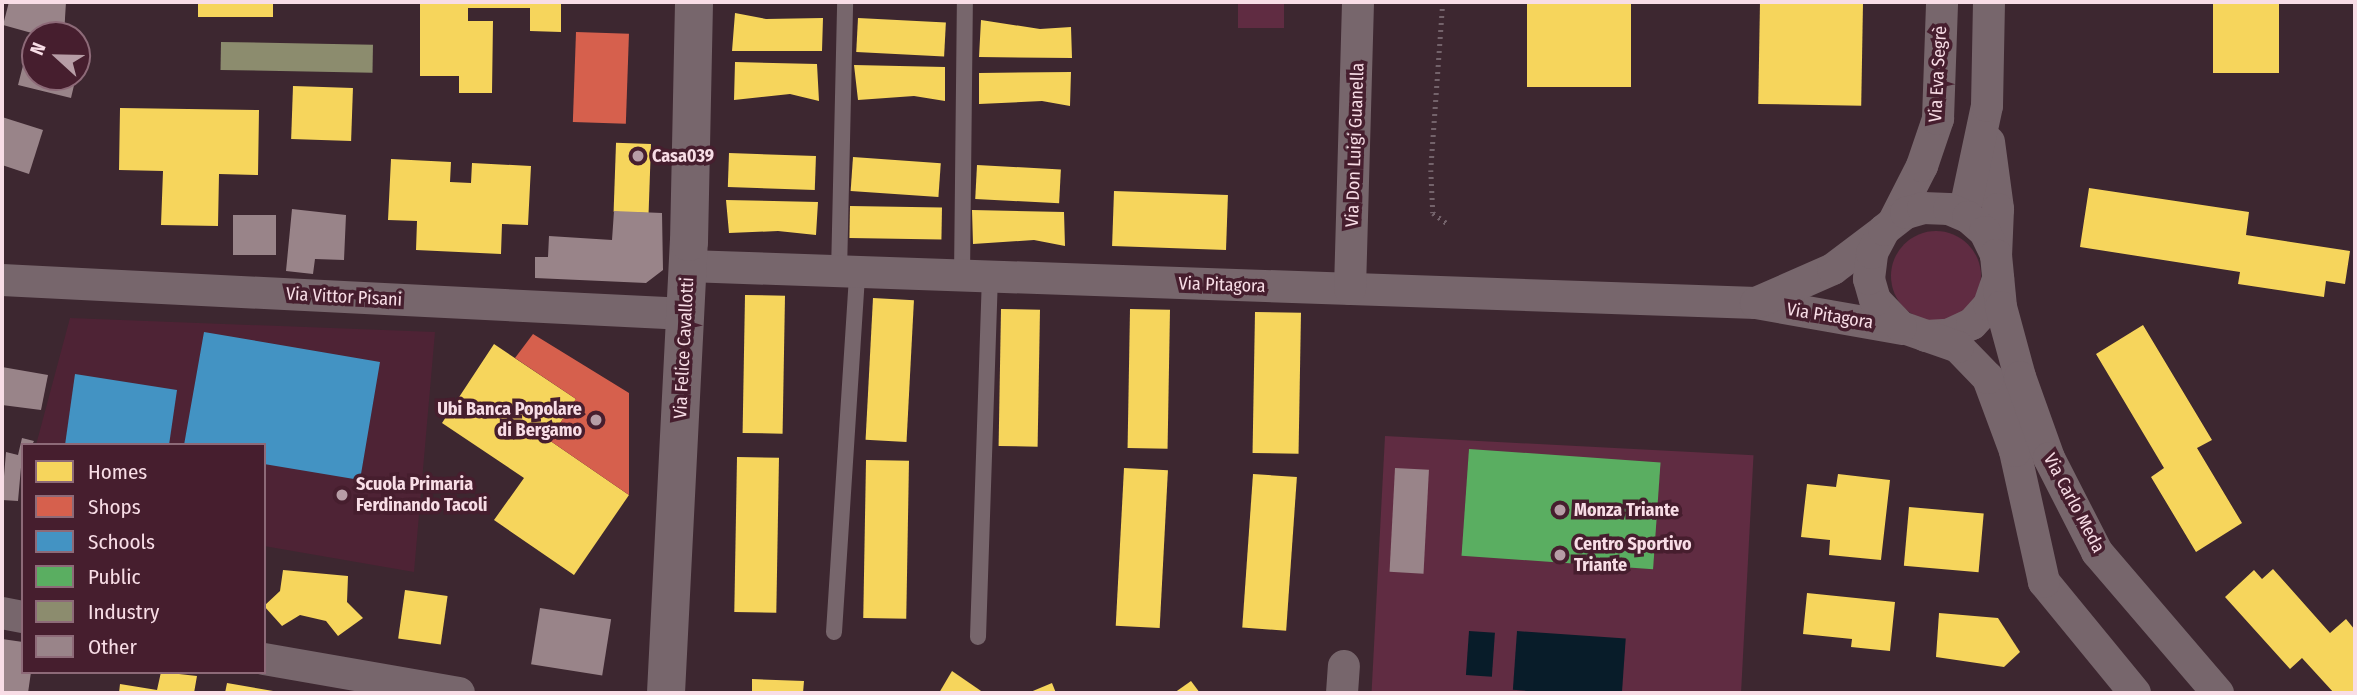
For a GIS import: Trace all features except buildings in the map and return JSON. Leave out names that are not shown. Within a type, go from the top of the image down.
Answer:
[{"type":"street","name":"Via Felice Cavallotti","points":[[666,693],[688,266],[694,2]]},
{"type":"street","name":"Via Don Luigi Guanella","points":[[1350,289],[1358,2]]},
{"type":"street","name":"Via Eva Segrè","points":[[1889,226],[1922,166],[1938,118],[1942,2]]},
{"type":"street","name":"Via Carlo Meda","points":[[1914,332],[1948,335],[1972,324],[1989,305],[1997,267],[1985,232],[1964,214],[1984,120],[1989,2]]},
{"type":"street","name":"Via Carlo Meda","points":[[1984,120],[1998,209],[1997,267],[2003,315],[2037,429],[2097,552],[2218,693]]},
{"type":"street","points":[[1889,226],[1928,207],[1964,214]]},
{"type":"street","name":"Via Pitagora","points":[[1756,303],[1833,269],[1889,226]]},
{"type":"street","name":"Via Carlo Meda","points":[[1889,226],[1870,262],[1871,288],[1882,311],[1914,332],[1958,347],[1988,378],[2015,451],[2044,582],[2135,693]]},
{"type":"street","name":"Via Pitagora","points":[[688,266],[1756,303],[1914,332]]},
{"type":"street","name":"Via Vittor Pisani","points":[[2,279],[685,314]]},
{"type":"street","points":[[2,613],[21,617]]},
{"type":"street","points":[[266,659],[459,693]]},
{"type":"lane","points":[[834,632],[848,272],[845,2]]},
{"type":"lane","points":[[965,2],[976,277],[978,637]]},
{"type":"path","points":[[1443,2],[1431,170],[1433,213],[1447,222]]},
{"type":"shaded area","points":[[1238,2],[1284,2],[1284,28],[1238,28]]},
{"type":"shaded area","points":[[1936,231],[1953,235],[1968,244],[1977,259],[1981,276],[1977,293],[1968,308],[1953,317],[1936,321],[1919,317],[1904,308],[1895,293],[1891,276],[1895,259],[1904,244],[1919,235]]},
{"type":"shaded area","name":"Scuola Primaria Ferdinando Tacoli","points":[[70,318],[435,332],[414,572],[266,546],[266,443],[37,443]]},
{"type":"shaded area","name":"Centro Sportivo Triante","points":[[1385,436],[1753,455],[1741,693],[1372,693]]},
{"type":"water","points":[[1469,631],[1495,633],[1492,677],[1466,675]]},
{"type":"water","points":[[1517,631],[1626,639],[1622,693],[1513,690]]},
{"type":"place","name":"Casa039","points":[[638,156]]},
{"type":"place","name":"Ubi Banca Popolare di Bergamo","points":[[596,420]]},
{"type":"place","name":"Scuola Primaria Ferdinando Tacoli","points":[[342,495]]},
{"type":"place","name":"Monza Triante","points":[[1560,510]]},
{"type":"place","name":"Centro Sportivo Triante","points":[[1560,555]]}]
